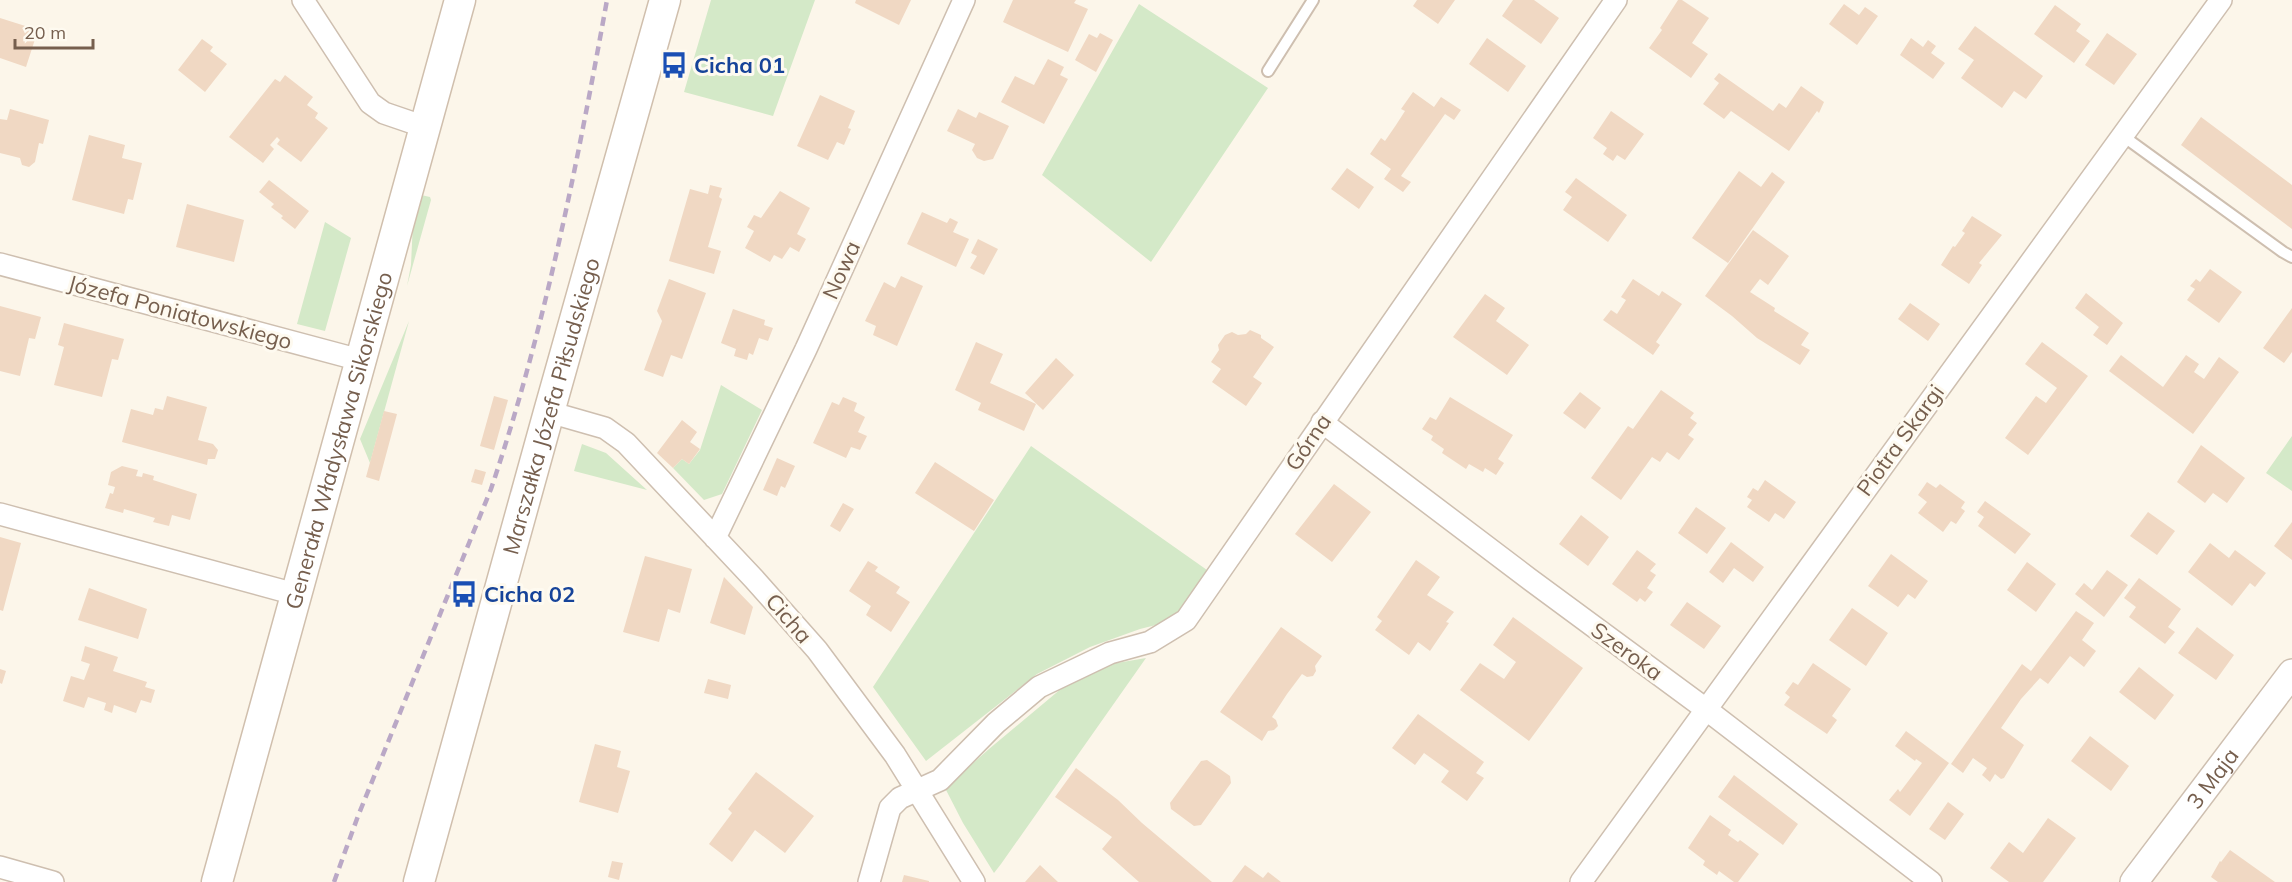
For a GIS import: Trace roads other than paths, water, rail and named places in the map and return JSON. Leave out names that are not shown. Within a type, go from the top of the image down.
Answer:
[{"type":"main road","name":"Generała Władysława Sikorskiego","points":[[217,882],[460,0]]},
{"type":"main road","name":"Marszałka Józefa Piłsudskiego","points":[[419,882],[665,0]]},
{"type":"street","points":[[303,0],[370,103],[384,113],[425,127]]},
{"type":"street","name":"Nowa","points":[[715,538],[806,349],[964,0]]},
{"type":"street","name":"Górna","points":[[869,882],[890,808],[900,798],[940,780],[996,723],[1040,687],[1110,653],[1149,642],[1186,620],[1616,0]]},
{"type":"street","name":"Piotra Skargi","points":[[1581,882],[2221,0]]},
{"type":"street","name":"Józefa Poniatowskiego","points":[[0,264],[360,360]]},
{"type":"street","name":"Cicha","points":[[549,412],[605,429],[621,439],[644,459],[777,604],[817,650],[895,755],[974,882]]},
{"type":"street","name":"Szeroka","points":[[1322,422],[1707,710],[1931,882]]},
{"type":"street","points":[[0,514],[295,594]]},
{"type":"street","name":"3 Maja","points":[[2134,882],[2292,673]]},
{"type":"street","points":[[0,867],[53,882]]},
{"type":"lane","points":[[1268,71],[1313,0]]},
{"type":"lane","points":[[2123,136],[2292,257]]},
{"type":"railway","points":[[334,882],[358,816],[491,489],[510,429],[528,368],[558,246],[607,0]]},
{"type":"place","name":"Cicha 01","points":[[674,65]]},
{"type":"place","name":"Cicha 02","points":[[464,594]]}]
